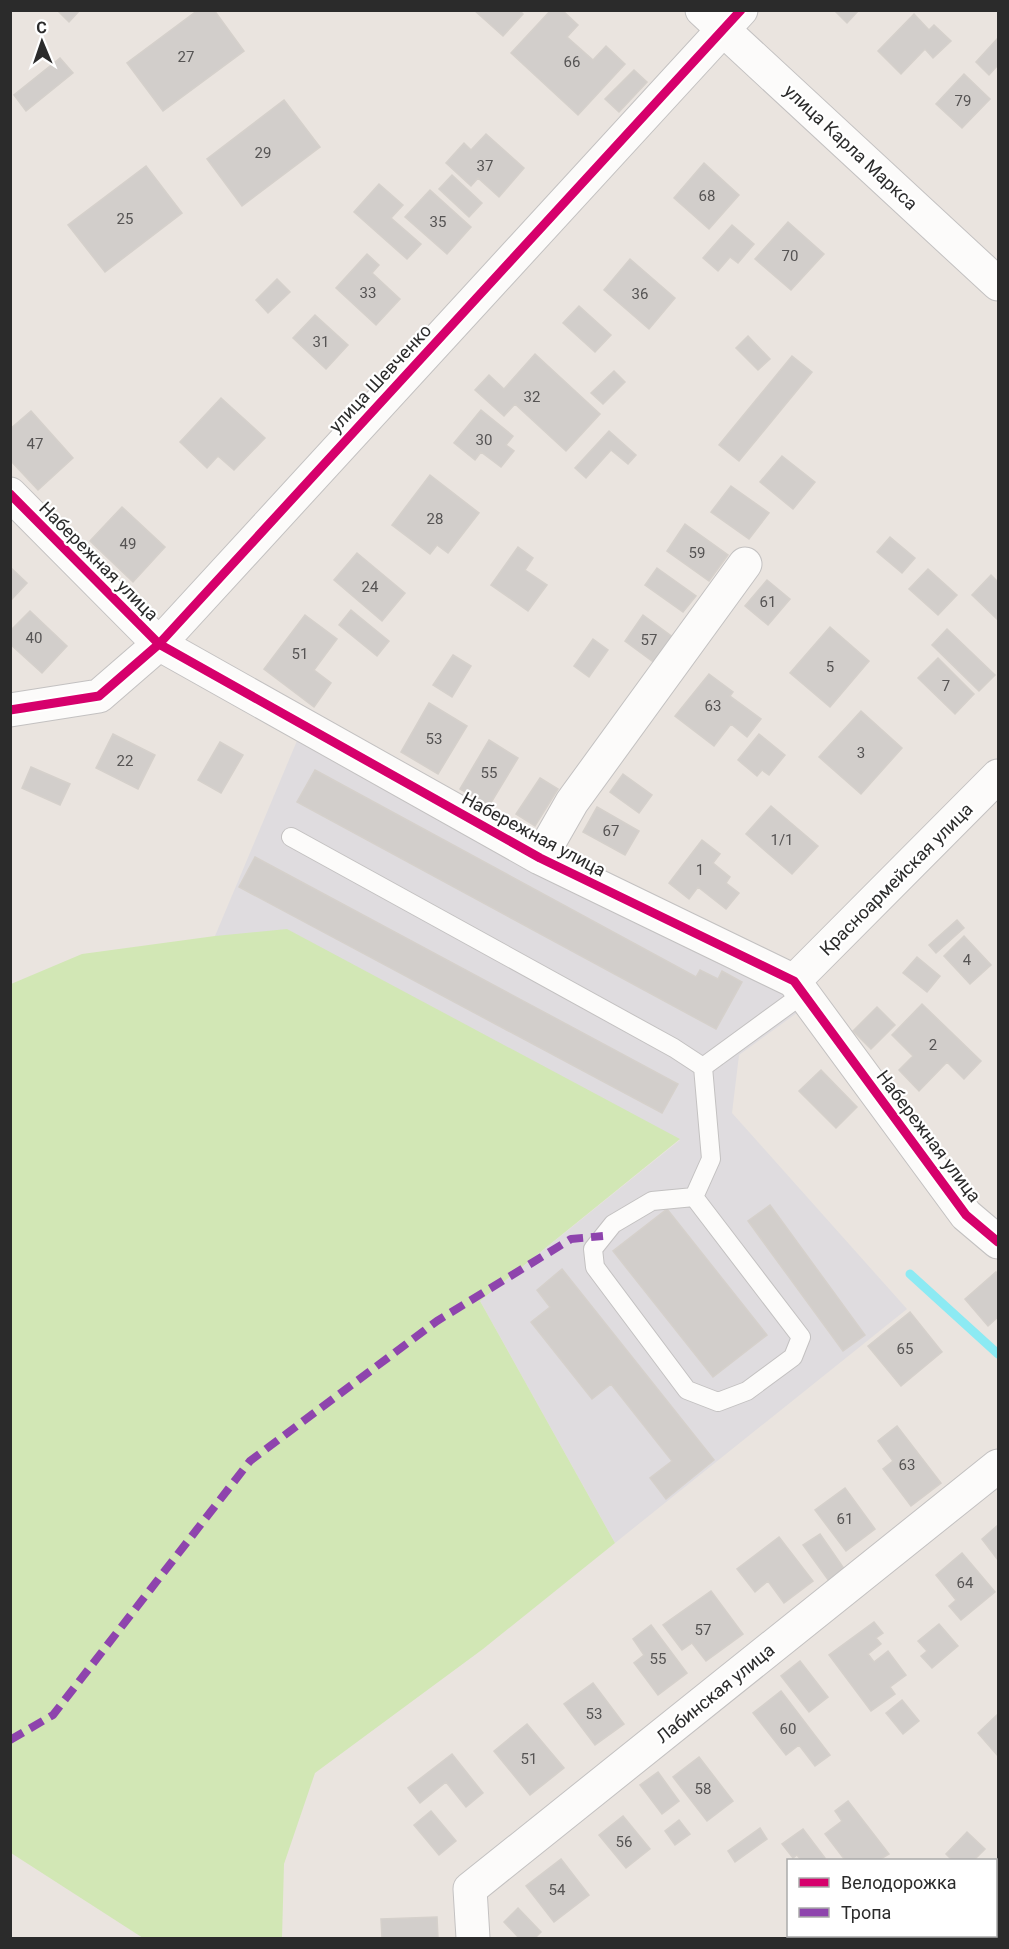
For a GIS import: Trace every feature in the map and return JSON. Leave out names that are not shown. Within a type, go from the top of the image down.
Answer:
[{"type":"street","name":"улица Карла Маркса","points":[[722,17],[999,284]]},
{"type":"street","name":"улица Шевченко","points":[[10,710],[99,696],[159,644],[722,17]]},
{"type":"street","name":"Набережная улица","points":[[10,494],[159,644],[540,858],[799,988],[966,1215],[999,1242]]},
{"type":"street","name":"Набережная улица","points":[[540,858],[572,802],[745,564]]},
{"type":"street","name":"Красноармейская улица","points":[[799,988],[999,776]]},
{"type":"street","name":"Лабинская улица","points":[[473,1938],[470,1889],[999,1467]]},
{"type":"lane","points":[[291,837],[674,1048],[703,1067]]},
{"type":"lane","points":[[703,1067],[799,988]]},
{"type":"lane","points":[[694,1197],[711,1160],[703,1067]]},
{"type":"lane","points":[[694,1197],[801,1337],[793,1357],[747,1391],[718,1402],[687,1390],[595,1267],[593,1249],[613,1224],[652,1201],[694,1197]]},
{"type":"shaded area","points":[[299,736],[790,990],[801,1010],[739,1055],[732,1113],[907,1309],[615,1543],[480,1301],[680,1140],[215,936]]},
{"type":"green space","points":[[287,929],[680,1139],[480,1301],[615,1543],[483,1649],[315,1773],[284,1864],[282,1938],[143,1938],[11,1853],[11,984],[82,954]]},
{"type":"building","points":[[57,10],[80,10],[69,22]]},
{"type":"building","points":[[198,10],[214,10],[244,51],[163,111],[127,63]]},
{"type":"building","points":[[474,10],[519,10],[523,14],[503,36]]},
{"type":"building","points":[[551,10],[562,10],[578,25],[567,37],[593,60],[606,46],[625,64],[578,115],[511,53]]},
{"type":"building","points":[[834,10],[859,10],[847,23]]},
{"type":"building","points":[[914,14],[929,30],[934,25],[951,41],[933,58],[925,49],[901,74],[878,51]]},
{"type":"building","points":[[998,38],[998,65],[989,75],[976,62]]},
{"type":"building","points":[[60,58],[73,73],[26,111],[14,95]]},
{"type":"building","points":[[634,70],[647,82],[619,112],[605,99]]},
{"type":"building","points":[[964,74],[990,99],[962,128],[936,104]]},
{"type":"building","points":[[284,100],[320,147],[242,206],[207,159]]},
{"type":"building","points":[[486,134],[524,168],[499,197],[478,178],[471,186],[446,163],[464,143],[471,150]]},
{"type":"building","points":[[704,163],[739,195],[709,229],[674,198]]},
{"type":"building","points":[[146,166],[182,213],[105,272],[68,225]]},
{"type":"building","points":[[452,175],[482,203],[469,217],[439,189]]},
{"type":"building","points":[[379,184],[403,205],[391,218],[421,244],[407,259],[354,212]]},
{"type":"building","points":[[430,190],[471,227],[447,254],[405,217]]},
{"type":"building","points":[[788,222],[824,254],[791,290],[755,259]]},
{"type":"building","points":[[732,225],[754,244],[738,263],[730,257],[718,271],[703,258]]},
{"type":"building","points":[[367,254],[379,265],[372,273],[400,299],[376,325],[336,288]]},
{"type":"building","points":[[630,259],[675,298],[649,329],[604,290]]},
{"type":"building","points":[[277,279],[290,292],[268,313],[256,300]]},
{"type":"building","points":[[579,306],[611,335],[595,352],[563,323]]},
{"type":"building","points":[[315,315],[348,345],[326,369],[293,338]]},
{"type":"building","points":[[748,336],[770,359],[758,370],[736,348]]},
{"type":"building","points":[[535,354],[600,414],[566,451],[515,404],[504,416],[475,390],[489,375],[504,389]]},
{"type":"building","points":[[792,356],[812,372],[739,461],[719,445]]},
{"type":"building","points":[[614,371],[625,382],[603,404],[591,393]]},
{"type":"building","points":[[221,398],[265,438],[234,470],[218,456],[207,468],[180,442]]},
{"type":"building","points":[[481,410],[513,436],[506,445],[514,451],[501,467],[481,452],[475,460],[454,443]]},
{"type":"building","points":[[31,411],[73,458],[38,490],[10,460],[10,429]]},
{"type":"building","points":[[609,431],[636,455],[628,464],[611,450],[586,478],[575,468]]},
{"type":"building","points":[[782,456],[815,482],[793,509],[760,482]]},
{"type":"building","points":[[430,475],[479,513],[448,553],[437,545],[430,554],[392,525]]},
{"type":"building","points":[[731,486],[769,513],[749,539],[711,512]]},
{"type":"building","points":[[122,507],[165,547],[133,582],[90,541]]},
{"type":"building","points":[[685,524],[728,555],[709,581],[667,551]]},
{"type":"building","points":[[890,537],[915,558],[902,573],[877,552]]},
{"type":"building","points":[[518,547],[533,558],[525,570],[547,585],[528,611],[491,585]]},
{"type":"building","points":[[357,553],[405,593],[382,621],[334,580]]},
{"type":"building","points":[[10,567],[27,583],[10,601]]},
{"type":"building","points":[[657,568],[696,596],[683,612],[645,585]]},
{"type":"building","points":[[928,569],[957,595],[938,615],[909,589]]},
{"type":"building","points":[[991,575],[998,582],[998,620],[972,595]]},
{"type":"building","points":[[767,580],[790,599],[768,625],[745,606]]},
{"type":"building","points":[[351,610],[389,641],[377,656],[339,625]]},
{"type":"building","points":[[30,611],[67,646],[42,673],[10,644],[10,631]]},
{"type":"building","points":[[305,615],[337,639],[314,670],[331,683],[314,707],[264,669]]},
{"type":"building","points":[[643,615],[674,638],[656,664],[625,641]]},
{"type":"building","points":[[830,627],[869,661],[830,707],[790,673]]},
{"type":"building","points":[[947,629],[995,675],[979,691],[932,645]]},
{"type":"building","points":[[593,639],[608,650],[589,677],[574,666]]},
{"type":"building","points":[[453,655],[471,666],[452,697],[433,685]]},
{"type":"building","points":[[938,658],[974,694],[955,714],[918,678]]},
{"type":"building","points":[[709,674],[733,692],[730,696],[761,719],[747,737],[731,724],[714,746],[675,716]]},
{"type":"building","points":[[429,703],[467,726],[438,774],[401,752]]},
{"type":"building","points":[[861,711],[902,748],[861,794],[819,757]]},
{"type":"building","points":[[113,734],[155,755],[138,789],[96,768]]},
{"type":"building","points":[[759,734],[785,755],[769,775],[762,770],[757,776],[738,760]]},
{"type":"building","points":[[489,740],[518,758],[489,806],[460,789]]},
{"type":"building","points":[[220,742],[243,755],[221,793],[198,780]]},
{"type":"building","points":[[31,767],[70,784],[60,805],[22,788]]},
{"type":"building","points":[[315,770],[696,977],[700,970],[718,979],[722,971],[742,982],[716,1029],[297,802]]},
{"type":"building","points":[[623,774],[652,795],[639,813],[610,792]]},
{"type":"building","points":[[540,778],[558,789],[535,826],[516,814]]},
{"type":"building","points":[[771,806],[818,846],[792,874],[746,834]]},
{"type":"building","points":[[597,807],[639,831],[625,855],[583,832]]},
{"type":"building","points":[[702,840],[720,854],[713,863],[730,877],[726,883],[739,893],[726,909],[698,887],[689,899],[669,883]]},
{"type":"building","points":[[255,857],[678,1084],[662,1113],[239,887]]},
{"type":"building","points":[[957,920],[964,928],[936,953],[929,945]]},
{"type":"building","points":[[964,936],[991,965],[970,984],[944,956]]},
{"type":"building","points":[[917,957],[940,976],[927,992],[903,973]]},
{"type":"building","points":[[922,1004],[981,1061],[964,1079],[947,1062],[919,1091],[899,1070],[913,1056],[892,1035]]},
{"type":"building","points":[[877,1007],[895,1025],[871,1049],[853,1031]]},
{"type":"building","points":[[821,1070],[857,1107],[836,1128],[799,1091]]},
{"type":"building","points":[[770,1205],[865,1335],[843,1351],[748,1221]]},
{"type":"building","points":[[667,1209],[767,1335],[713,1377],[613,1251]]},
{"type":"building","points":[[562,1269],[714,1460],[666,1499],[650,1478],[672,1461],[611,1384],[592,1399],[531,1322],[550,1307],[537,1290]]},
{"type":"building","points":[[996,1272],[998,1275],[998,1317],[988,1326],[965,1299]]},
{"type":"building","points":[[910,1312],[942,1352],[901,1386],[868,1346]]},
{"type":"building","points":[[897,1426],[941,1483],[911,1506],[883,1469],[893,1461],[878,1441]]},
{"type":"building","points":[[845,1488],[875,1529],[846,1551],[815,1510]]},
{"type":"building","points":[[998,1525],[998,1560],[982,1539]]},
{"type":"building","points":[[820,1534],[845,1570],[829,1581],[803,1545]]},
{"type":"building","points":[[779,1537],[813,1581],[784,1603],[768,1581],[755,1592],[737,1569]]},
{"type":"building","points":[[962,1553],[995,1592],[961,1620],[949,1606],[956,1600],[936,1575]]},
{"type":"building","points":[[711,1591],[743,1634],[706,1661],[692,1643],[682,1650],[663,1625]]},
{"type":"building","points":[[874,1622],[883,1633],[876,1638],[881,1644],[868,1654],[874,1662],[888,1651],[906,1675],[890,1687],[895,1694],[871,1711],[829,1655]]},
{"type":"building","points":[[939,1624],[958,1646],[932,1668],[921,1656],[927,1651],[918,1641]]},
{"type":"building","points":[[651,1625],[687,1673],[658,1695],[634,1663],[644,1655],[633,1639]]},
{"type":"building","points":[[800,1661],[828,1697],[809,1712],[781,1676]]},
{"type":"building","points":[[593,1683],[624,1724],[595,1745],[564,1704]]},
{"type":"building","points":[[781,1691],[830,1755],[815,1766],[799,1745],[786,1755],[753,1713]]},
{"type":"building","points":[[902,1700],[919,1721],[903,1734],[886,1713]]},
{"type":"building","points":[[998,1714],[998,1756],[978,1733]]},
{"type":"building","points":[[527,1724],[564,1768],[530,1795],[494,1751]]},
{"type":"building","points":[[452,1754],[483,1793],[466,1807],[446,1782],[420,1803],[408,1788]]},
{"type":"building","points":[[699,1757],[733,1801],[707,1821],[673,1777]]},
{"type":"building","points":[[658,1772],[679,1801],[662,1814],[640,1785]]},
{"type":"building","points":[[848,1801],[889,1854],[881,1859],[844,1859],[825,1834],[842,1821],[835,1811]]},
{"type":"building","points":[[431,1811],[456,1841],[439,1855],[414,1825]]},
{"type":"building","points":[[623,1816],[650,1849],[626,1868],[599,1835]]},
{"type":"building","points":[[679,1820],[690,1834],[675,1845],[665,1831]]},
{"type":"building","points":[[760,1828],[767,1839],[735,1862],[728,1851]]},
{"type":"building","points":[[803,1829],[825,1858],[800,1859],[797,1855],[793,1858],[782,1844]]},
{"type":"building","points":[[967,1832],[985,1849],[975,1859],[951,1859],[946,1854]]},
{"type":"building","points":[[561,1859],[589,1895],[554,1922],[526,1886]]},
{"type":"building","points":[[518,1908],[541,1932],[535,1938],[519,1938],[504,1922]]},
{"type":"building","points":[[437,1917],[438,1938],[382,1938],[381,1919]]},
{"type":"waterway","points":[[910,1274],[998,1354]]},
{"type":"marked path","points":[[10,1740],[53,1715],[250,1461],[437,1321],[571,1239],[603,1236]]},
{"type":"cycle path","points":[[10,710],[99,696],[159,644],[741,10]]},
{"type":"cycle path","points":[[10,494],[159,644],[540,858],[794,981],[966,1215],[998,1242]]}]
